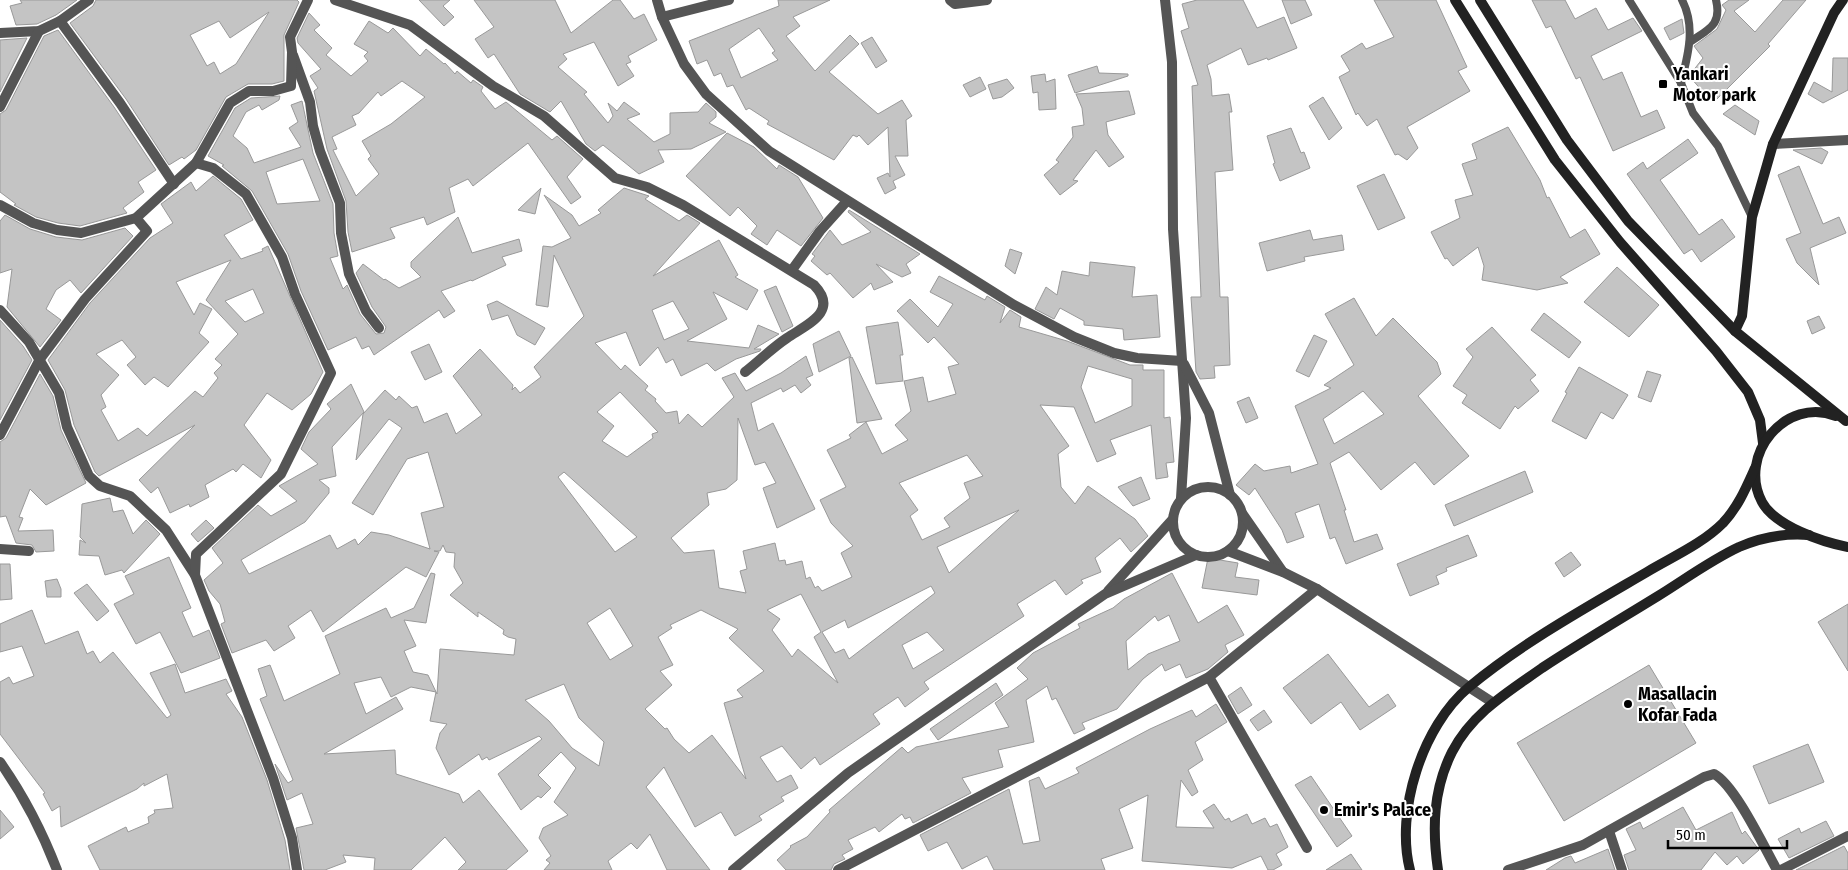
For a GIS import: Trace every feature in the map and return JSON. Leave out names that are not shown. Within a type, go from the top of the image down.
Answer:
[{"type":"street","points":[[0,33],[39,31],[60,22],[89,0]]},
{"type":"street","points":[[0,205],[33,223],[57,230],[81,233],[136,218],[196,163],[230,103],[249,91],[273,91],[291,86],[292,52],[290,37],[308,0]]},
{"type":"street","points":[[335,0],[410,25],[493,86],[544,116],[615,178],[647,187],[683,205],[792,270],[821,292],[823,304],[820,315],[810,326],[787,338],[745,372]]},
{"type":"street","points":[[657,0],[662,17],[684,64],[706,94],[768,151],[1014,305],[1074,337],[1114,353],[1137,358],[1182,361]]},
{"type":"street","points":[[689,12],[690,0]]},
{"type":"street","points":[[662,17],[689,12],[729,0]]},
{"type":"street","points":[[950,0],[955,4],[987,0]]},
{"type":"street","points":[[1165,0],[1172,62],[1172,229],[1186,418],[1181,498]]},
{"type":"street","points":[[1455,0],[1554,160],[1620,242],[1716,351],[1748,392],[1760,420],[1763,443]]},
{"type":"street","points":[[1480,0],[1567,140],[1628,221],[1735,331],[1847,422]]},
{"type":"street","points":[[1735,331],[1742,316],[1752,217],[1773,144],[1834,13],[1843,0]]},
{"type":"street","points":[[60,22],[120,103],[174,184]]},
{"type":"street","points":[[0,107],[39,31]]},
{"type":"street","points":[[292,52],[310,102],[312,126],[340,203],[342,232],[349,274],[366,311],[379,328]]},
{"type":"street","points":[[1773,144],[1848,140]]},
{"type":"street","points":[[195,574],[196,554],[281,474],[331,373],[295,294],[282,257],[246,194],[212,168],[196,163]]},
{"type":"street","points":[[792,270],[820,231],[847,201]]},
{"type":"street","points":[[0,435],[40,359],[85,299],[147,231],[136,218]]},
{"type":"street","points":[[0,310],[29,342],[59,393],[67,427],[89,476],[100,486],[130,496],[166,530],[195,574],[274,778],[292,838],[297,870]]},
{"type":"street","points":[[1182,361],[1209,413],[1230,495],[1283,572]]},
{"type":"street","points":[[1410,870],[1405,833],[1408,801],[1417,768],[1434,732],[1452,705],[1468,688],[1556,626],[1708,535],[1732,512],[1755,468],[1763,443],[1775,428],[1791,418],[1804,413],[1816,412],[1833,415],[1847,422]]},
{"type":"street","points":[[1755,468],[1757,490],[1767,509],[1776,518],[1808,535],[1848,547]]},
{"type":"street","points":[[1230,495],[1212,487],[1202,487],[1191,491],[1181,498],[1175,508],[1172,520],[1178,542],[1186,550],[1196,555],[1218,556],[1228,551],[1240,536],[1242,528],[1241,511]]},
{"type":"street","points":[[1105,594],[1172,520]]},
{"type":"street","points":[[1438,870],[1433,838],[1435,807],[1442,779],[1452,752],[1470,725],[1492,702],[1570,650],[1738,548],[1776,536],[1808,535]]},
{"type":"street","points":[[0,549],[29,552]]},
{"type":"street","points":[[1228,551],[1283,572],[1317,589],[1492,702]]},
{"type":"street","points":[[733,870],[848,773],[1105,594],[1196,555]]},
{"type":"street","points":[[838,870],[1209,678],[1317,589]]},
{"type":"street","points":[[1209,678],[1307,848]]},
{"type":"street","points":[[0,762],[20,790],[43,834],[57,870]]},
{"type":"street","points":[[1508,870],[1583,845],[1704,777],[1714,774],[1721,778],[1731,791],[1777,870]]},
{"type":"street","points":[[1609,831],[1622,870]]},
{"type":"street","points":[[1781,870],[1848,836]]},
{"type":"lane","points":[[1629,0],[1646,31],[1681,83],[1693,113],[1718,146],[1752,217]]},
{"type":"lane","points":[[1681,83],[1690,42],[1689,12],[1682,0]]},
{"type":"lane","points":[[1690,42],[1714,26],[1719,14],[1716,0]]},
{"type":"building","points":[[20,0],[77,0],[56,15],[37,24],[16,25],[10,6],[22,3]]},
{"type":"building","points":[[96,0],[297,0],[299,2],[284,35],[284,81],[272,84],[248,84],[226,97],[196,150],[184,159],[182,157],[169,165],[126,99],[70,23],[93,6]],"holes":[[[269,12],[236,64],[220,74],[214,62],[207,66],[190,35],[219,21],[230,38]]]},
{"type":"building","points":[[419,0],[450,0],[443,6],[454,17],[444,26]]},
{"type":"building","points":[[474,0],[555,0],[571,33],[613,0],[620,0],[634,19],[644,14],[657,40],[628,56],[631,62],[626,64],[634,76],[618,86],[594,42],[563,54],[567,59],[558,67],[587,92],[584,94],[608,123],[613,116],[608,103],[617,111],[624,102],[640,114],[627,119],[654,142],[670,134],[670,113],[698,112],[706,103],[716,112],[716,117],[709,123],[726,132],[691,149],[658,150],[664,162],[639,174],[603,145],[595,151],[586,144],[561,101],[550,112],[520,94],[494,54],[488,58],[475,39],[494,27]]},
{"type":"building","points":[[778,0],[830,0],[793,17],[800,26],[786,36],[815,71],[850,35],[859,44],[829,72],[878,114],[902,100],[912,116],[906,120],[908,156],[895,156],[905,175],[893,181],[896,188],[885,194],[877,178],[888,173],[890,177],[888,127],[868,145],[859,135],[857,137],[853,135],[834,160],[767,124],[769,121],[749,108],[746,110],[733,85],[727,87],[721,73],[714,76],[707,60],[697,64],[689,41],[779,6]],"holes":[[[759,28],[775,51],[772,53],[778,60],[741,78],[729,49]]]},
{"type":"building","points":[[1197,0],[1243,0],[1257,28],[1284,17],[1297,48],[1268,60],[1267,58],[1248,65],[1241,48],[1207,65],[1211,79],[1212,96],[1229,94],[1232,112],[1229,112],[1233,170],[1215,172],[1220,297],[1228,297],[1230,365],[1214,366],[1215,378],[1200,379],[1196,372],[1191,297],[1201,297],[1192,86],[1198,85],[1181,31],[1189,28],[1182,4]]},
{"type":"building","points":[[1282,0],[1305,0],[1312,15],[1291,24]]},
{"type":"building","points":[[1374,0],[1436,0],[1467,67],[1458,71],[1470,91],[1407,127],[1418,148],[1407,160],[1398,154],[1395,155],[1377,119],[1367,126],[1358,113],[1356,115],[1339,77],[1350,71],[1341,56],[1362,43],[1366,49],[1394,37]]},
{"type":"building","points":[[1532,0],[1565,0],[1575,19],[1596,8],[1608,30],[1633,18],[1642,31],[1591,56],[1603,80],[1622,72],[1641,117],[1657,110],[1665,128],[1613,151],[1580,77],[1576,79],[1551,26],[1546,28]]},
{"type":"building","points":[[1729,0],[1749,0],[1734,11],[1755,32],[1783,0],[1806,0],[1768,44],[1770,46],[1713,103],[1689,76],[1703,58],[1694,46],[1717,29],[1726,10],[1722,5]]},
{"type":"building","points":[[309,13],[320,25],[314,30],[332,48],[326,55],[351,76],[368,61],[364,56],[368,52],[354,44],[369,21],[388,33],[393,28],[420,56],[426,49],[445,63],[455,74],[457,71],[471,83],[473,80],[483,87],[481,91],[495,109],[506,102],[552,140],[557,136],[583,159],[567,177],[581,197],[571,204],[528,143],[473,186],[468,179],[449,188],[455,212],[427,225],[424,217],[390,228],[395,238],[352,252],[348,232],[346,201],[327,149],[314,91],[318,88],[310,76],[321,69],[298,43],[297,38]],"holes":[[[402,81],[425,97],[391,124],[362,141],[371,156],[368,159],[379,174],[356,196],[333,150],[337,149],[332,137],[356,125],[352,116],[359,113],[378,92],[381,96]]]},
{"type":"building","points":[[1682,19],[1684,33],[1670,40],[1664,28]]},
{"type":"building","points":[[58,30],[114,107],[156,170],[138,182],[144,192],[123,208],[127,213],[80,226],[36,217],[14,205],[16,204],[0,192],[0,114],[6,110],[44,36]]},
{"type":"building","points":[[872,37],[887,61],[876,68],[861,43]]},
{"type":"building","points":[[27,38],[0,92],[0,40]]},
{"type":"building","points":[[1833,58],[1848,58],[1848,90],[1823,103],[1808,94],[1814,82],[1832,92]]},
{"type":"building","points":[[1097,66],[1099,73],[1128,74],[1128,76],[1075,93],[1068,75]]},
{"type":"building","points":[[1045,74],[1046,82],[1055,79],[1056,109],[1039,110],[1038,92],[1033,93],[1031,76]]},
{"type":"building","points":[[980,77],[986,89],[970,97],[963,85]]},
{"type":"building","points":[[1007,79],[1014,88],[1002,97],[993,99],[988,85]]},
{"type":"building","points":[[1129,91],[1135,114],[1106,122],[1108,135],[1124,157],[1109,167],[1096,150],[1073,180],[1078,181],[1060,195],[1044,175],[1059,162],[1056,160],[1073,137],[1072,127],[1084,125],[1082,108],[1076,94]]},
{"type":"building","points":[[280,96],[279,100],[262,110],[259,105],[246,112],[233,136],[247,148],[254,163],[301,147],[289,128],[298,122],[291,105],[302,101],[313,153],[333,204],[334,233],[338,256],[330,258],[343,289],[347,285],[360,314],[376,334],[384,333],[386,327],[372,307],[356,273],[363,264],[384,280],[399,288],[421,277],[411,267],[411,262],[458,217],[472,253],[519,239],[522,251],[502,257],[506,265],[472,281],[441,291],[455,311],[444,318],[439,310],[374,355],[369,346],[362,349],[356,337],[328,350],[301,291],[288,254],[252,191],[222,166],[224,165],[208,156],[235,108],[251,98]],"holes":[[[303,159],[320,201],[277,204],[266,172]]]},
{"type":"building","points":[[1323,97],[1342,128],[1329,140],[1309,106]]},
{"type":"building","points":[[1735,105],[1759,121],[1755,135],[1723,114]]},
{"type":"building","points":[[1508,127],[1540,180],[1547,198],[1549,197],[1570,238],[1585,229],[1600,254],[1560,277],[1568,283],[1537,290],[1482,280],[1484,266],[1478,247],[1453,266],[1447,258],[1445,259],[1431,232],[1460,218],[1455,200],[1473,195],[1462,164],[1477,159],[1472,144]]},
{"type":"building","points":[[1291,128],[1301,153],[1304,152],[1310,168],[1280,181],[1273,164],[1275,163],[1267,136]]},
{"type":"building","points":[[727,133],[754,147],[777,169],[779,165],[798,177],[823,218],[801,246],[777,230],[767,245],[751,234],[757,226],[738,207],[730,216],[686,176]]},
{"type":"building","points":[[1688,139],[1698,153],[1660,180],[1699,235],[1722,219],[1735,237],[1701,262],[1692,249],[1684,254],[1627,174],[1643,162],[1647,169]]},
{"type":"building","points":[[1821,148],[1828,152],[1822,164],[1793,150]]},
{"type":"building","points":[[1799,166],[1823,224],[1839,217],[1846,233],[1810,248],[1819,285],[1797,263],[1786,239],[1801,233],[1778,175]]},
{"type":"building","points":[[1384,174],[1405,218],[1378,230],[1357,186]]},
{"type":"building","points":[[213,176],[241,199],[253,220],[224,235],[241,259],[263,251],[262,249],[268,246],[323,372],[311,394],[292,410],[267,393],[244,425],[271,460],[261,478],[243,464],[236,472],[233,469],[205,485],[209,497],[190,507],[189,504],[170,513],[158,487],[151,493],[139,480],[195,425],[99,476],[95,472],[74,425],[65,390],[48,360],[90,303],[150,238],[173,223],[161,204],[191,182],[196,191]],"holes":[[[231,260],[206,300],[238,334],[215,359],[222,365],[214,373],[218,378],[203,397],[195,391],[147,436],[138,428],[118,441],[101,410],[106,407],[101,395],[119,375],[96,354],[122,340],[136,357],[127,365],[145,385],[154,377],[168,387],[209,342],[199,333],[212,309],[200,303],[194,315],[176,282]],[[253,289],[264,313],[245,322],[225,301]]]},
{"type":"building","points":[[541,188],[535,214],[518,210]]},
{"type":"building","points":[[624,188],[649,196],[645,199],[679,221],[687,215],[700,223],[653,276],[719,240],[738,275],[735,277],[758,290],[747,310],[713,292],[727,319],[687,341],[749,348],[758,325],[779,334],[754,349],[761,349],[760,351],[736,359],[715,371],[707,363],[681,376],[673,359],[666,363],[658,347],[640,366],[626,332],[595,343],[621,370],[625,365],[648,386],[645,390],[656,399],[655,401],[666,413],[677,411],[679,424],[688,414],[702,427],[734,397],[722,378],[735,373],[746,391],[781,373],[806,356],[813,375],[806,378],[811,385],[801,393],[795,385],[783,392],[781,388],[751,403],[758,431],[773,423],[815,509],[777,528],[763,488],[776,483],[765,462],[755,465],[738,418],[737,480],[726,489],[707,493],[709,505],[671,538],[684,553],[714,550],[719,588],[746,593],[740,571],[747,569],[743,551],[775,543],[779,561],[785,560],[786,565],[802,561],[806,579],[810,577],[815,588],[818,586],[822,591],[852,577],[841,553],[853,546],[831,523],[820,500],[846,487],[827,450],[851,438],[849,435],[866,422],[882,454],[908,440],[895,425],[911,411],[904,381],[923,377],[928,402],[956,394],[948,367],[959,364],[934,337],[928,343],[897,311],[910,299],[938,327],[953,304],[930,292],[939,276],[985,300],[987,296],[1005,307],[1000,323],[1010,310],[1021,317],[1019,327],[1067,341],[1130,365],[1143,365],[1143,370],[1164,370],[1164,418],[1170,417],[1174,462],[1166,463],[1168,477],[1156,479],[1151,425],[1110,440],[1116,454],[1097,462],[1074,407],[1040,405],[1069,446],[1058,454],[1061,487],[1075,504],[1088,486],[1135,519],[1148,536],[1131,552],[1120,538],[1095,558],[1101,572],[1081,580],[1083,583],[1066,595],[1055,580],[1017,604],[1024,616],[924,682],[929,689],[905,707],[898,697],[873,714],[880,724],[820,765],[815,757],[801,769],[782,746],[760,757],[777,782],[791,775],[798,788],[781,797],[784,801],[759,816],[762,820],[735,836],[721,812],[695,827],[664,767],[646,787],[710,870],[667,870],[650,834],[637,849],[631,843],[608,861],[612,870],[544,870],[550,863],[546,860],[551,856],[539,838],[543,828],[568,815],[554,802],[576,768],[561,752],[538,775],[551,788],[541,798],[538,796],[521,810],[498,774],[542,739],[539,736],[489,760],[487,757],[482,760],[479,754],[449,775],[436,748],[440,733],[447,724],[430,721],[436,692],[411,687],[391,697],[381,677],[354,683],[366,714],[396,697],[403,709],[324,754],[395,750],[396,774],[459,794],[463,803],[479,790],[528,851],[506,870],[458,870],[466,862],[445,837],[411,870],[374,870],[375,858],[343,855],[346,862],[325,870],[304,870],[296,828],[313,824],[302,793],[287,800],[275,764],[288,783],[293,780],[260,699],[267,696],[258,669],[270,665],[284,701],[340,674],[325,636],[386,608],[391,618],[414,608],[431,573],[435,574],[426,623],[404,620],[416,646],[404,651],[413,672],[428,675],[437,694],[440,649],[514,655],[516,639],[503,634],[504,630],[478,612],[478,617],[450,595],[463,583],[454,567],[455,553],[446,552],[443,545],[440,551],[434,551],[439,552],[426,577],[406,567],[323,632],[311,610],[288,626],[295,638],[274,651],[266,640],[232,653],[221,624],[225,622],[220,604],[209,591],[204,580],[223,563],[212,548],[258,505],[271,516],[297,501],[279,486],[318,464],[301,449],[309,432],[331,409],[327,404],[351,384],[364,412],[332,447],[336,476],[319,480],[329,488],[329,493],[305,522],[241,560],[249,574],[330,535],[337,549],[355,539],[358,545],[371,532],[389,535],[430,549],[421,513],[444,507],[428,452],[407,459],[373,515],[352,503],[402,428],[389,419],[356,460],[363,414],[385,390],[396,400],[399,396],[412,408],[417,406],[424,423],[447,413],[456,434],[482,415],[453,376],[480,349],[513,385],[512,390],[515,387],[520,393],[541,377],[534,367],[584,316],[554,255],[548,307],[536,305],[543,246],[552,247],[571,238],[544,195],[572,215],[579,226],[601,213],[598,210]],"holes":[[[673,301],[689,329],[664,340],[652,310]],[[1088,366],[1132,379],[1132,406],[1095,423],[1081,387]],[[620,392],[658,432],[652,434],[653,438],[627,457],[602,441],[614,426],[597,412]],[[967,455],[983,476],[964,483],[970,498],[944,518],[950,527],[922,540],[910,516],[918,510],[899,483]],[[564,472],[637,537],[615,552],[558,477]],[[1019,510],[949,573],[937,547]],[[931,586],[935,593],[849,659],[844,649],[835,653],[822,632],[845,620],[848,628]],[[801,594],[821,632],[814,637],[838,683],[798,649],[792,657],[772,630],[780,619],[767,610]],[[610,608],[633,646],[610,660],[587,623]],[[701,610],[738,629],[729,638],[764,671],[737,690],[743,697],[724,703],[746,779],[712,735],[689,753],[674,739],[667,728],[665,729],[645,709],[672,685],[660,671],[673,665],[658,637],[672,628],[670,625]],[[927,632],[944,650],[913,669],[902,645]],[[564,684],[579,718],[604,742],[599,766],[572,748],[549,721],[525,700]]]},
{"type":"building","points":[[849,210],[920,254],[906,264],[911,273],[902,277],[876,264],[893,282],[874,290],[871,283],[853,298],[830,273],[827,275],[811,261],[815,256],[812,254],[830,230],[842,245],[871,232],[848,212]]},
{"type":"building","points":[[5,215],[30,229],[56,237],[82,240],[125,228],[133,236],[81,293],[70,280],[56,290],[46,309],[61,320],[40,347],[7,307],[12,269],[0,273],[0,221]]},
{"type":"building","points":[[1310,230],[1313,240],[1342,235],[1344,250],[1304,257],[1305,261],[1267,271],[1259,243]]},
{"type":"building","points":[[1010,249],[1022,253],[1015,274],[1005,266]]},
{"type":"building","points":[[1090,262],[1135,267],[1132,297],[1157,295],[1160,337],[1124,340],[1123,329],[1084,325],[1084,321],[1060,308],[1054,319],[1035,309],[1046,287],[1057,295],[1062,271],[1089,276]]},
{"type":"building","points":[[1617,267],[1659,305],[1629,337],[1584,302]]},
{"type":"building","points":[[776,286],[793,326],[782,332],[764,291]]},
{"type":"building","points":[[1354,298],[1376,336],[1393,318],[1437,362],[1441,374],[1418,396],[1469,456],[1434,485],[1415,462],[1381,490],[1349,452],[1330,463],[1346,510],[1344,510],[1354,542],[1377,534],[1383,549],[1346,564],[1335,537],[1330,539],[1319,504],[1295,513],[1304,537],[1287,543],[1282,530],[1255,488],[1249,495],[1236,485],[1255,464],[1264,471],[1290,466],[1291,473],[1318,464],[1295,406],[1331,388],[1324,385],[1354,365],[1325,314]],"holes":[[[1363,391],[1384,414],[1334,444],[1323,419]]]},
{"type":"building","points":[[497,301],[545,328],[535,345],[517,335],[508,315],[492,320],[487,305]]},
{"type":"building","points":[[1544,313],[1581,342],[1569,358],[1531,330]]},
{"type":"building","points":[[1819,316],[1825,328],[1812,334],[1807,321]]},
{"type":"building","points":[[0,320],[23,346],[32,360],[0,420]]},
{"type":"building","points":[[898,322],[903,355],[900,355],[903,381],[876,384],[866,327]]},
{"type":"building","points":[[1492,327],[1536,375],[1530,380],[1539,391],[1518,409],[1515,406],[1500,429],[1462,403],[1467,395],[1453,386],[1473,357],[1466,349]]},
{"type":"building","points":[[839,331],[851,356],[819,372],[813,344]]},
{"type":"building","points":[[1314,335],[1327,341],[1309,377],[1296,371]]},
{"type":"building","points":[[429,344],[442,372],[425,380],[411,352]]},
{"type":"building","points":[[852,357],[882,419],[857,423],[849,358]]},
{"type":"building","points":[[1579,367],[1628,395],[1613,419],[1601,412],[1586,439],[1552,421]]},
{"type":"building","points":[[1647,371],[1661,375],[1651,402],[1638,397]]},
{"type":"building","points":[[40,374],[53,396],[61,430],[86,483],[46,505],[30,489],[19,517],[23,518],[18,531],[53,530],[54,551],[36,552],[32,545],[16,543],[6,516],[0,517],[0,442],[6,438]]},
{"type":"building","points":[[1249,397],[1258,418],[1246,423],[1237,402]]},
{"type":"building","points":[[1525,471],[1533,492],[1454,526],[1445,505]]},
{"type":"building","points":[[1141,477],[1150,499],[1133,506],[1118,487]]},
{"type":"building","points":[[110,498],[113,512],[123,510],[133,534],[146,520],[160,534],[124,573],[122,570],[105,575],[99,556],[79,555],[80,540],[86,543],[80,537],[82,504]]},
{"type":"building","points":[[206,520],[214,528],[198,542],[191,534]]},
{"type":"building","points":[[1468,535],[1477,556],[1446,568],[1447,571],[1436,576],[1439,584],[1410,596],[1397,564]]},
{"type":"building","points":[[1571,552],[1581,565],[1564,577],[1555,563]]},
{"type":"building","points":[[169,557],[191,608],[182,612],[193,637],[209,630],[220,658],[181,673],[160,632],[136,644],[114,604],[134,594],[125,576]]},
{"type":"building","points":[[1208,558],[1238,563],[1235,577],[1259,580],[1257,595],[1202,588]]},
{"type":"building","points":[[0,564],[10,564],[12,599],[0,600]]},
{"type":"building","points":[[1172,573],[1198,623],[1227,605],[1244,635],[1225,645],[1228,652],[1208,669],[1186,678],[1180,664],[1165,671],[1162,664],[1143,679],[1117,709],[1082,723],[1085,729],[1074,734],[1056,698],[1052,700],[1047,686],[1026,700],[1034,742],[998,750],[1003,767],[962,778],[971,793],[913,823],[910,817],[905,819],[902,814],[879,832],[875,827],[848,840],[853,849],[842,855],[845,859],[834,864],[831,870],[786,870],[777,860],[790,846],[807,837],[830,812],[829,810],[902,747],[908,753],[916,747],[1009,727],[995,703],[1028,679],[1017,668],[1033,653],[1080,628],[1078,624],[1113,608],[1124,599]],"holes":[[[1169,615],[1180,641],[1148,654],[1128,670],[1126,641],[1155,616],[1158,621]]]},
{"type":"building","points":[[57,579],[61,589],[61,597],[47,597],[45,581]]},
{"type":"building","points":[[87,584],[109,611],[97,621],[74,593]]},
{"type":"building","points":[[1848,604],[1848,671],[1818,622]]},
{"type":"building","points":[[32,610],[45,644],[78,631],[87,654],[93,651],[100,663],[113,652],[167,718],[171,715],[150,673],[175,664],[185,693],[226,679],[232,691],[226,694],[242,717],[267,780],[285,840],[290,870],[100,870],[88,846],[126,827],[128,832],[149,823],[148,817],[155,813],[154,810],[173,808],[167,774],[144,786],[144,783],[137,789],[61,827],[60,806],[52,811],[43,794],[45,793],[0,734],[0,682],[9,677],[13,684],[34,676],[22,646],[0,652],[0,624]]},
{"type":"building","points":[[1328,654],[1369,707],[1388,694],[1396,706],[1360,730],[1341,702],[1311,724],[1283,688]]},
{"type":"building","name":"Masallacin Kofar Fada","points":[[1649,665],[1696,743],[1564,821],[1517,743]]},
{"type":"building","points":[[996,683],[1003,695],[938,740],[930,729]]},
{"type":"building","points":[[1241,687],[1252,705],[1238,714],[1228,696]]},
{"type":"building","points":[[1216,704],[1227,722],[1195,742],[1203,760],[1188,770],[1198,792],[1192,796],[1181,780],[1176,827],[1214,828],[1203,811],[1214,804],[1225,820],[1229,818],[1231,822],[1247,814],[1252,824],[1265,818],[1270,827],[1277,824],[1288,847],[1276,854],[1282,865],[1273,870],[1268,870],[1261,856],[1232,868],[1142,861],[1148,795],[1119,809],[1133,848],[1101,859],[1105,870],[994,870],[987,856],[962,869],[947,842],[928,851],[920,835],[1009,789],[1023,844],[1040,841],[1029,781],[1039,777],[1045,789],[1079,773],[1076,768],[1150,729],[1192,710],[1196,717]]},
{"type":"building","points":[[1264,710],[1272,722],[1258,731],[1250,720]]},
{"type":"building","points":[[1808,744],[1824,782],[1769,804],[1753,766]]},
{"type":"building","points":[[1311,776],[1352,836],[1337,847],[1295,785]]},
{"type":"building","points":[[1683,807],[1696,830],[1732,812],[1742,834],[1745,831],[1759,850],[1743,864],[1737,856],[1727,865],[1715,852],[1701,870],[1629,870],[1624,855],[1636,850],[1626,829],[1640,822],[1643,829]]},
{"type":"building","points":[[0,810],[14,827],[0,839]]},
{"type":"building","points":[[1826,821],[1834,836],[1789,858],[1778,839],[1799,828],[1801,833]]},
{"type":"building","points":[[1844,846],[1848,853],[1848,870],[1796,870]]},
{"type":"building","points":[[1608,849],[1615,870],[1546,870],[1565,858],[1571,856],[1575,863]]},
{"type":"building","points":[[1351,854],[1362,870],[1326,870]]},
{"type":"place","name":"Yankari Motor park","points":[[1663,84]]},
{"type":"place","name":"Masallacin Kofar Fada","points":[[1628,704]]},
{"type":"place","name":"Emir's Palace","points":[[1324,810]]}]
